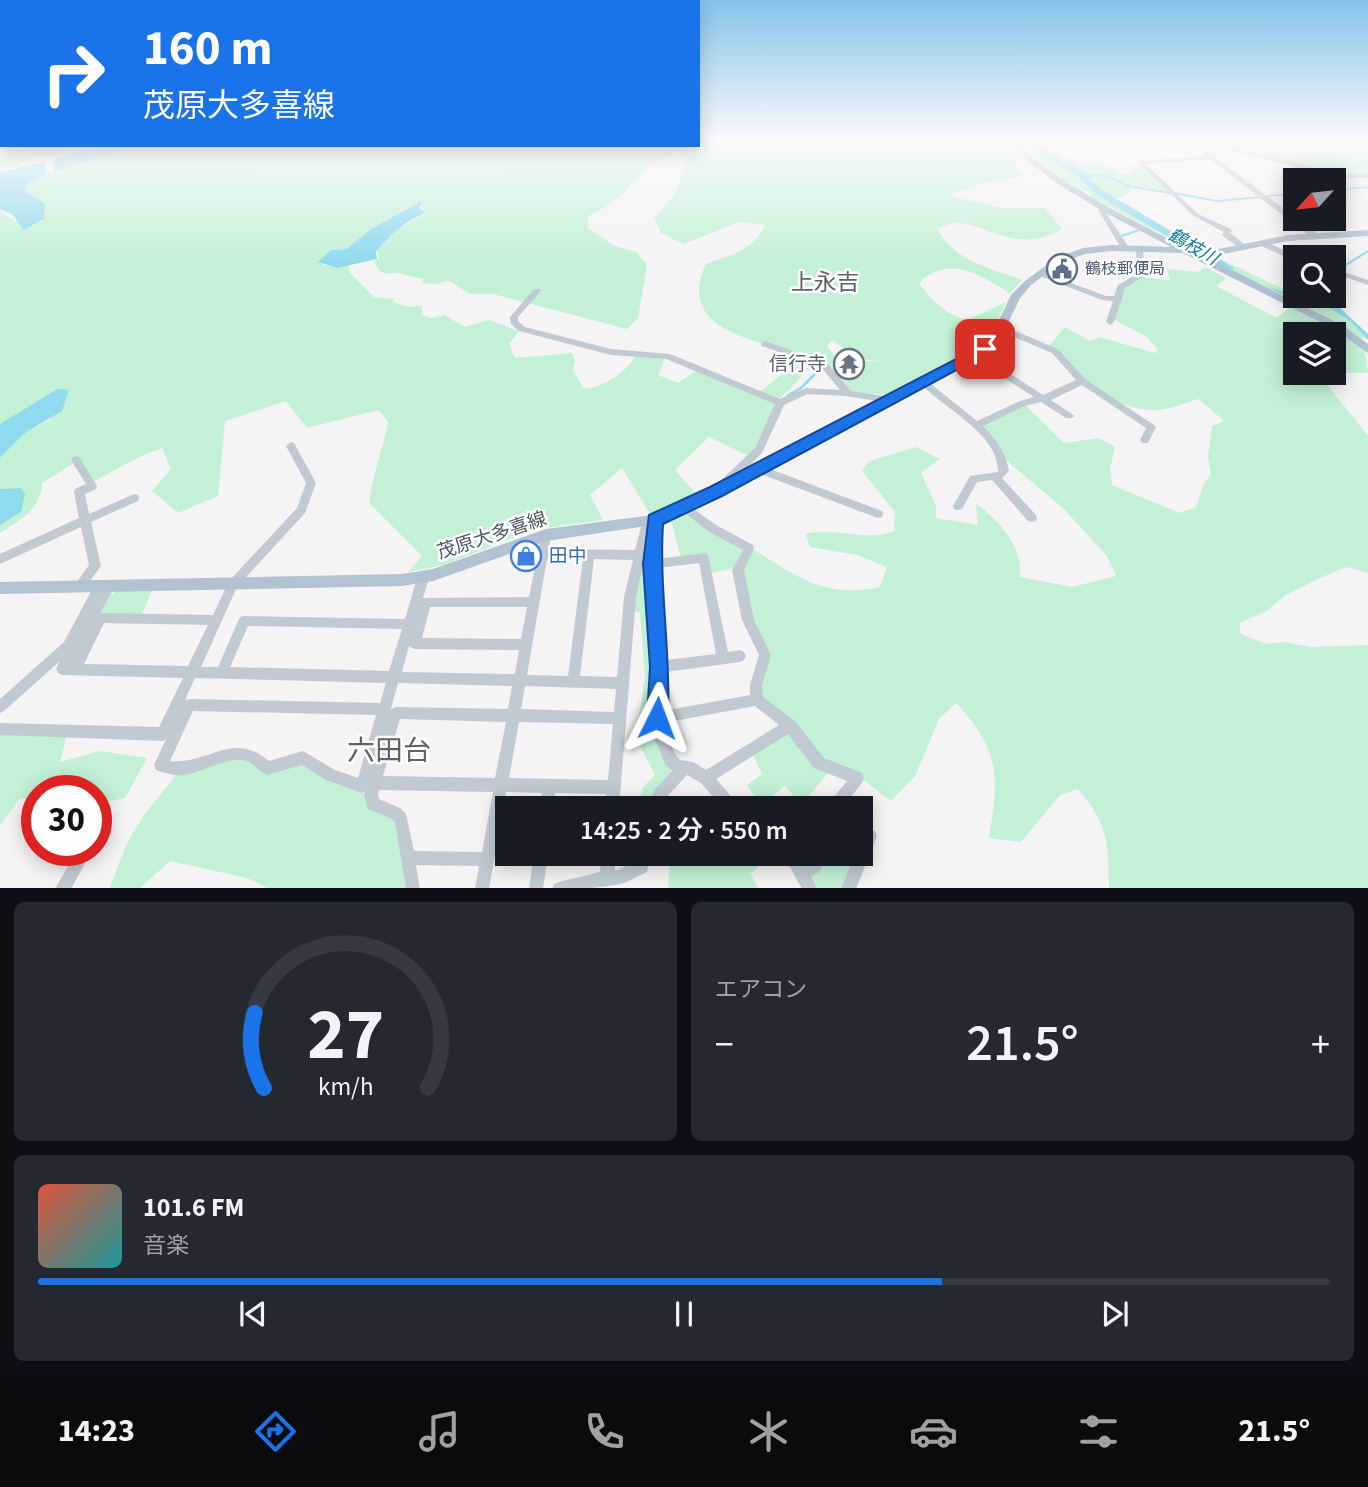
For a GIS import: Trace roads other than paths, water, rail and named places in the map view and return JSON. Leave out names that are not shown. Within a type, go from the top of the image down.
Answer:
[{"type":"main road","points":[[1060,180],[1103,206],[1341,329],[1368,349]]},
{"type":"main road","name":"茂原大多喜線","points":[[0,588],[422,578],[546,535],[651,521],[716,492],[985,349],[1001,328],[1015,297],[1039,274],[1059,260],[1083,251],[1132,249],[1213,252],[1314,235],[1368,233]]},
{"type":"street","points":[[1159,180],[1196,215],[1228,231],[1226,233],[1229,238],[1244,247]]},
{"type":"street","points":[[1241,180],[1314,235]]},
{"type":"street","points":[[1103,206],[1101,210],[1132,249],[1141,275],[1121,287],[1110,322]]},
{"type":"street","points":[[1262,243],[1283,253]]},
{"type":"street","points":[[1039,274],[1105,298],[1119,299]]},
{"type":"street","points":[[1346,275],[1368,283]]},
{"type":"street","points":[[537,291],[514,317],[514,322],[522,329],[611,352],[667,356],[779,403]]},
{"type":"street","points":[[1001,328],[1055,351],[1082,381],[1151,427],[1145,440]]},
{"type":"street","points":[[765,344],[824,365],[848,393]]},
{"type":"street","points":[[975,355],[1069,416]]},
{"type":"street","points":[[977,425],[1023,403],[1082,381]]},
{"type":"street","points":[[923,382],[977,425],[1004,457],[1004,471],[996,478],[974,479],[958,506]]},
{"type":"street","points":[[716,492],[723,482],[747,465],[759,450],[779,403],[806,391],[848,393],[889,400]]},
{"type":"street","points":[[0,729],[163,734],[233,584],[306,503],[311,483],[291,446]]},
{"type":"street","points":[[76,460],[92,486],[79,492],[95,566],[80,586]]},
{"type":"street","points":[[759,469],[877,514]]},
{"type":"street","points":[[996,478],[1032,518]]},
{"type":"street","points":[[0,559],[134,498]]},
{"type":"street","points":[[685,507],[712,528],[749,548],[738,570],[748,620],[765,655],[756,685],[757,701]]},
{"type":"street","points":[[613,796],[629,597],[638,555],[651,521]]},
{"type":"street","points":[[651,521],[660,667],[656,726],[670,759],[677,766],[694,769],[722,796]]},
{"type":"street","points":[[482,888],[546,535]]},
{"type":"street","points":[[542,554],[638,555]]},
{"type":"street","points":[[573,681],[589,554]]},
{"type":"street","points":[[652,564],[704,558],[723,658]]},
{"type":"street","points":[[384,709],[189,705],[161,765],[191,767],[229,756],[243,755],[251,756],[267,768],[303,758],[331,775],[362,786],[422,578]]},
{"type":"street","points":[[104,587],[62,669],[622,683]]},
{"type":"street","points":[[0,707],[68,646],[104,587]]},
{"type":"street","points":[[526,645],[414,643],[426,602],[534,602]]},
{"type":"street","points":[[75,670],[101,618],[217,620]]},
{"type":"street","points":[[222,671],[244,621],[408,624]]},
{"type":"street","points":[[660,667],[740,656]]},
{"type":"street","points":[[657,718],[757,701],[790,726],[819,763],[856,778],[843,796]]},
{"type":"street","points":[[413,888],[401,819],[395,813],[373,804],[371,795],[396,713],[619,718]]},
{"type":"street","points":[[706,778],[790,726]]},
{"type":"street","points":[[659,796],[685,767]]},
{"type":"street","points":[[374,783],[613,787]]},
{"type":"street","points":[[549,796],[550,786]]},
{"type":"street","points":[[407,858],[487,859]]},
{"type":"street","points":[[62,888],[75,866]]},
{"type":"street","points":[[536,888],[539,866]]},
{"type":"street","points":[[607,878],[608,866]]},
{"type":"street","points":[[559,888],[615,878],[642,866]]},
{"type":"street","points":[[798,866],[810,888]]},
{"type":"street","points":[[802,872],[815,866]]},
{"type":"street","points":[[848,888],[857,866]]},
{"type":"water","points":[[0,180],[34,180],[25,188],[27,193],[45,204],[44,219],[24,230],[12,214],[0,209]]},
{"type":"water","points":[[421,201],[420,208],[426,213],[404,224],[392,234],[376,252],[377,259],[337,268],[318,262],[331,250],[346,249],[371,229]]},
{"type":"water","points":[[1218,258],[1224,265],[1227,267],[1211,259]]},
{"type":"water","points":[[1227,267],[1262,284],[1246,278]]},
{"type":"water","points":[[1327,308],[1340,308],[1368,334],[1368,340],[1350,321]]},
{"type":"water","points":[[57,389],[69,390],[62,411],[25,433],[0,458],[0,424]]},
{"type":"water","points":[[21,488],[25,494],[21,512],[0,525],[0,489]]},
{"type":"waterway","name":"鶴枝川","points":[[1087,180],[1097,191],[1228,268]]},
{"type":"waterway","points":[[1116,180],[1128,186],[1169,193]]},
{"type":"waterway","points":[[1346,189],[1368,187]]},
{"type":"waterway","points":[[1174,193],[1217,201],[1261,197]]},
{"type":"waterway","points":[[1267,196],[1283,195]]},
{"type":"waterway","name":"鶴枝川","points":[[1151,225],[1155,224]]},
{"type":"waterway","points":[[1122,236],[1139,230]]},
{"type":"waterway","points":[[1346,265],[1368,251]]},
{"type":"waterway","points":[[787,396],[801,388],[822,367]]},
{"type":"place","name":"鶴枝郵便局","points":[[1062,269]]},
{"type":"place","name":"信行寺","points":[[849,364]]},
{"type":"place","name":"田中","points":[[526,556]]},
{"type":"district","name":"上永吉","points":[[825,282]]},
{"type":"district","name":"六田台","points":[[389,751]]}]
